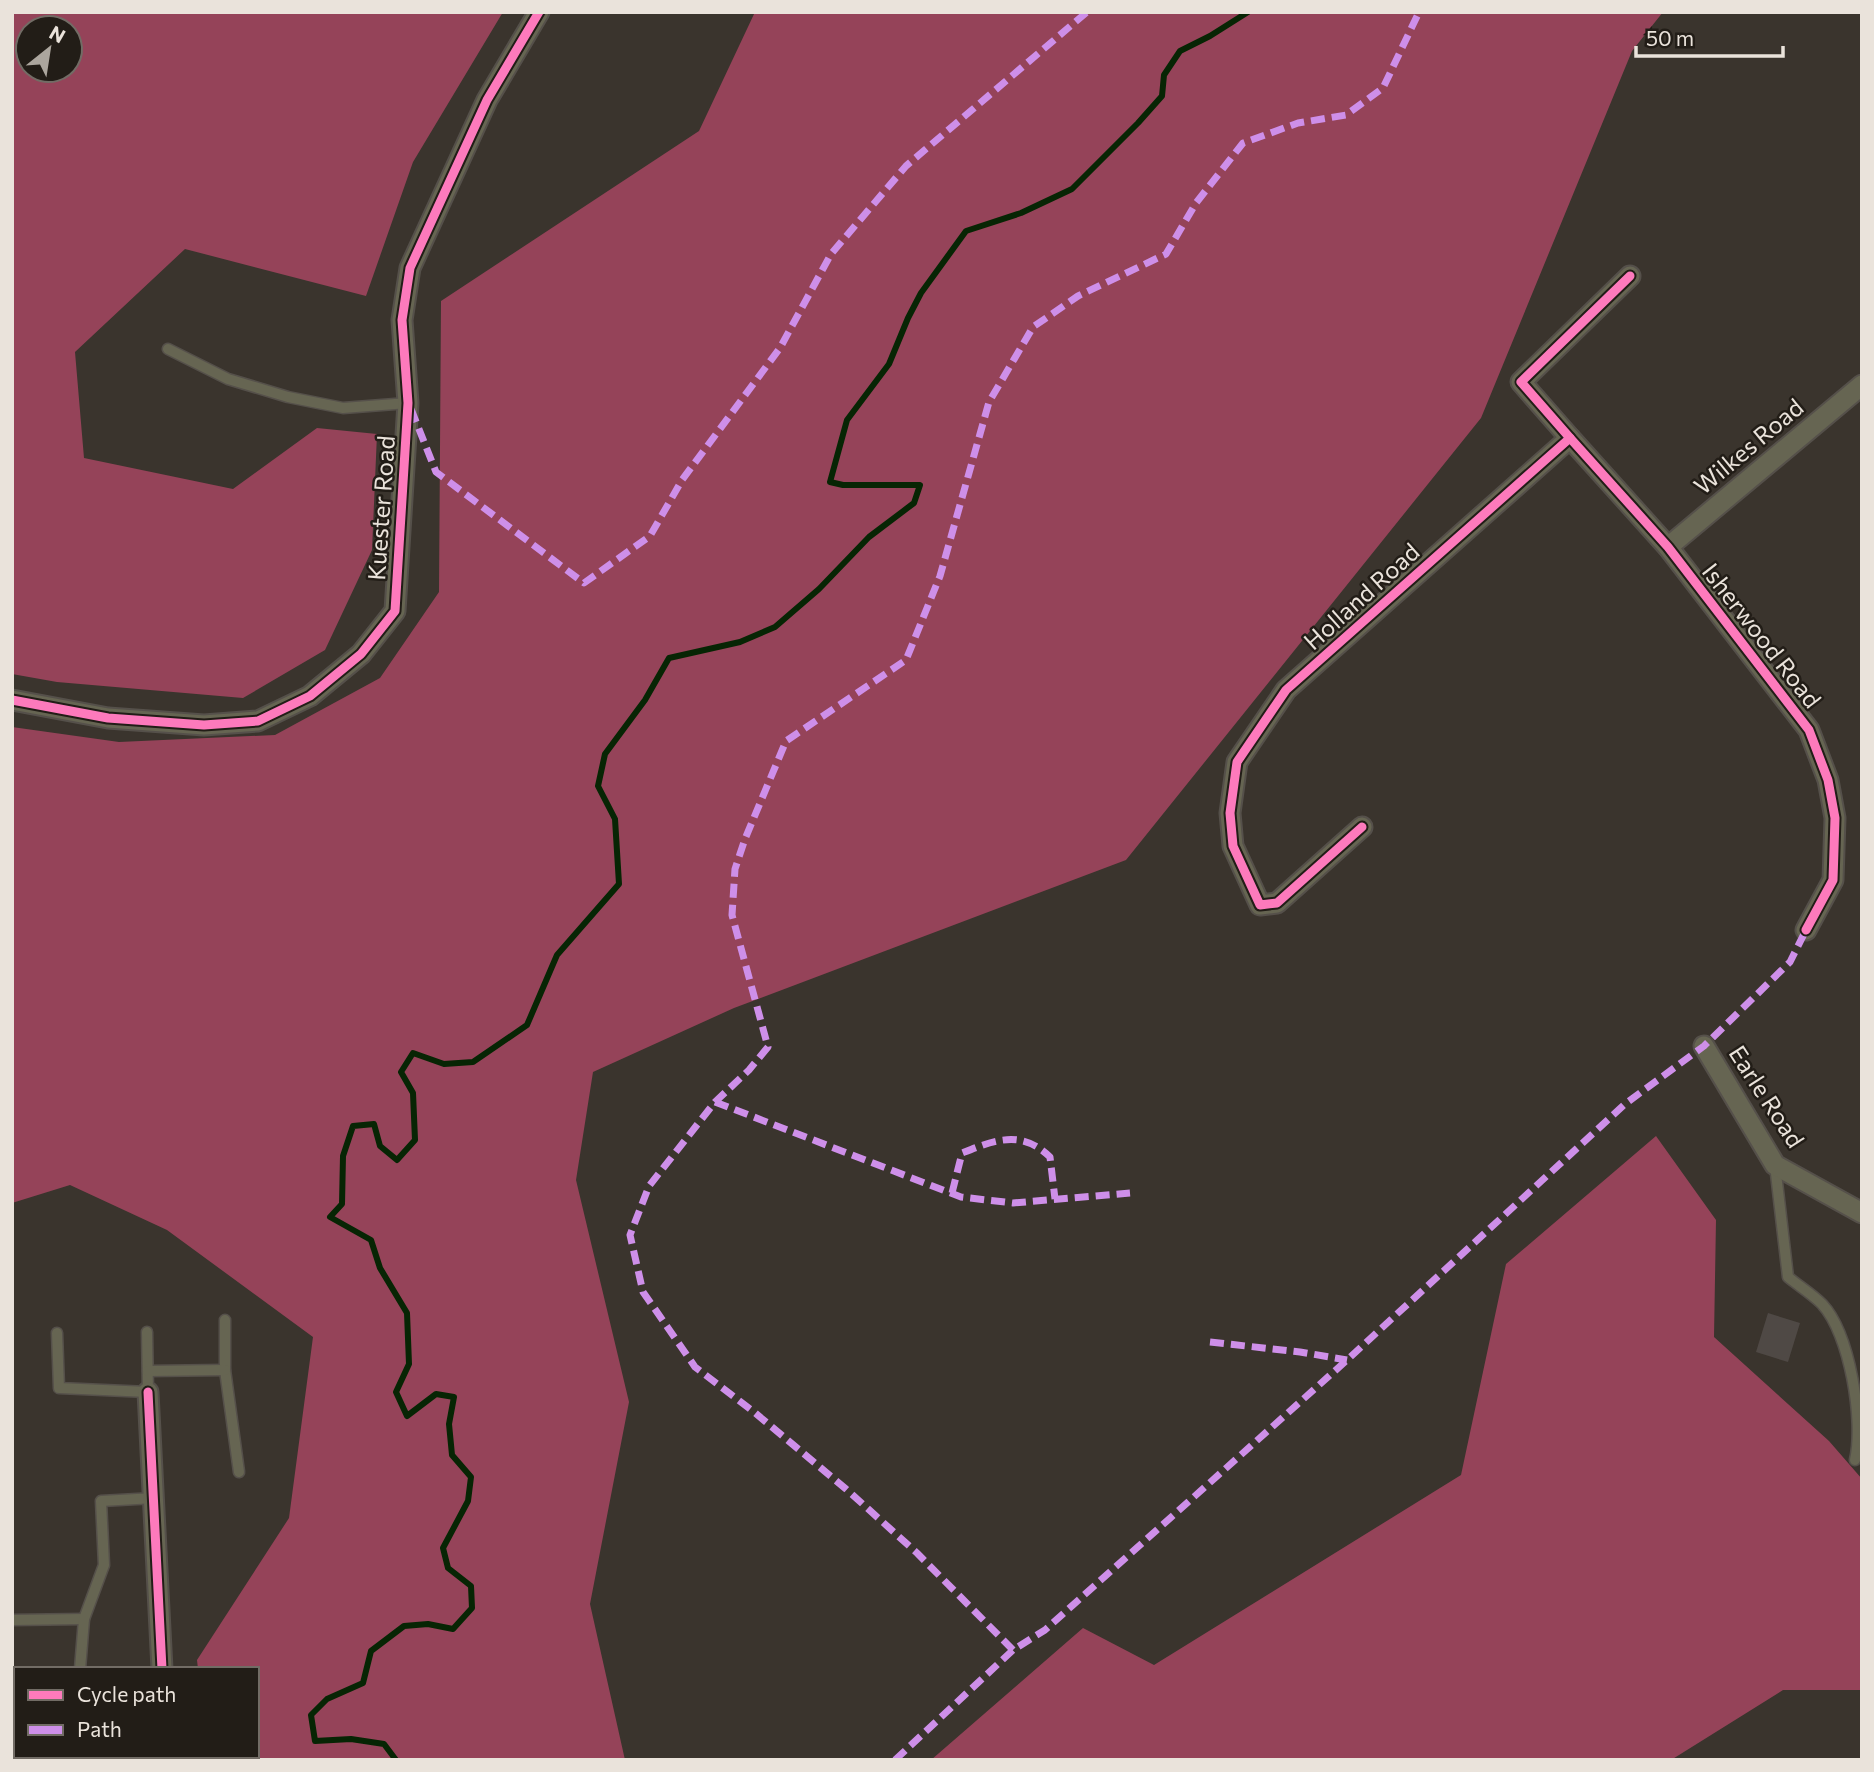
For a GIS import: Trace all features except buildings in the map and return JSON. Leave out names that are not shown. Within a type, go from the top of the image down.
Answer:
[{"type":"street","name":"Kuester Road","points":[[12,700],[108,718],[204,725],[258,721],[310,696],[361,654],[395,611],[408,403],[402,320],[410,268],[486,100],[539,12]]},
{"type":"street","points":[[1570,438],[1521,382],[1630,276]]},
{"type":"street","name":"Wilkes Road","points":[[1668,547],[1862,385]]},
{"type":"street","name":"Isherwood Road","points":[[1570,438],[1668,547],[1809,730],[1828,780],[1835,818],[1833,880],[1806,930]]},
{"type":"street","name":"Holland Road","points":[[1362,827],[1277,904],[1260,905],[1233,846],[1230,813],[1237,762],[1286,691],[1570,438]]},
{"type":"street","name":"Earle Road","points":[[1704,1046],[1775,1165],[1862,1213]]},
{"type":"street","points":[[148,1392],[162,1667]]},
{"type":"lane","points":[[169,349],[228,379],[288,397],[343,408],[408,403]]},
{"type":"lane","points":[[1775,1165],[1788,1277],[1823,1305],[1842,1338],[1856,1398],[1859,1441],[1855,1460]]},
{"type":"lane","points":[[225,1320],[225,1370],[239,1472]]},
{"type":"lane","points":[[57,1333],[59,1388],[148,1392],[147,1332]]},
{"type":"lane","points":[[148,1371],[225,1370]]},
{"type":"lane","points":[[80,1667],[84,1619],[104,1565],[101,1501],[155,1498]]},
{"type":"lane","points":[[12,1620],[84,1619]]},
{"type":"shaded area","points":[[12,12],[503,12],[413,162],[366,296],[185,249],[75,352],[84,458],[233,489],[317,428],[377,434],[372,550],[325,650],[243,698],[57,682],[12,674]]},
{"type":"shaded area","points":[[755,12],[1663,12],[1632,51],[1481,418],[1126,860],[734,1008],[593,1072],[576,1180],[629,1402],[590,1604],[625,1760],[204,1760],[259,1758],[259,1667],[198,1667],[197,1660],[289,1518],[313,1337],[167,1230],[70,1185],[12,1203],[12,727],[119,742],[275,735],[380,678],[439,592],[441,301],[699,131]]},
{"type":"shaded area","points":[[1656,1136],[1716,1220],[1714,1337],[1829,1441],[1862,1479],[1862,1690],[1783,1690],[1671,1760],[931,1760],[1083,1628],[1154,1665],[1461,1475],[1506,1264]]},
{"type":"waterway","points":[[396,1760],[384,1744],[351,1739],[315,1741],[311,1715],[327,1699],[363,1683],[371,1651],[404,1626],[428,1624],[453,1629],[472,1608],[471,1586],[448,1568],[443,1548],[468,1501],[471,1477],[452,1455],[449,1424],[454,1397],[436,1394],[407,1416],[396,1392],[409,1364],[407,1313],[380,1268],[371,1240],[330,1217],[342,1204],[343,1156],[353,1126],[374,1124],[380,1146],[397,1160],[415,1140],[413,1093],[401,1072],[413,1053],[444,1064],[473,1062],[527,1025],[557,955],[619,884],[615,819],[598,786],[605,754],[645,700],[669,658],[740,642],[775,627],[819,589],[869,537],[914,503],[920,485],[843,485],[830,482],[847,420],[889,364],[921,293],[966,231],[1021,213],[1072,189],[1162,96],[1164,75],[1180,51],[1248,12]]},
{"type":"marked path","points":[[411,409],[436,472],[584,583],[650,536],[682,480],[780,348],[831,254],[906,166],[1087,12]]},
{"type":"marked path","points":[[1013,1650],[917,1553],[846,1489],[695,1367],[643,1292],[630,1235],[649,1186],[715,1102],[749,1070],[768,1047],[732,915],[735,869],[786,741],[906,660],[940,576],[989,402],[1033,327],[1078,296],[1166,254],[1196,203],[1243,143],[1298,123],[1346,115],[1383,88],[1419,12]]},
{"type":"marked path","points":[[895,1760],[1013,1650],[1045,1630],[1347,1360],[1625,1104],[1704,1046],[1790,962],[1806,930]]},
{"type":"marked path","points":[[715,1102],[961,1197],[1013,1203],[1130,1193]]},
{"type":"marked path","points":[[952,1193],[962,1153],[997,1141],[1018,1140],[1039,1148],[1050,1157],[1055,1199]]},
{"type":"marked path","points":[[1210,1342],[1347,1360]]},
{"type":"cycle path","points":[[12,700],[108,718],[204,725],[258,721],[310,696],[361,654],[395,611],[408,403],[402,320],[410,268],[487,100],[539,12]]},
{"type":"cycle path","points":[[1362,827],[1277,903],[1260,905],[1233,846],[1230,813],[1237,762],[1286,690],[1570,438],[1521,382],[1630,276]]},
{"type":"cycle path","points":[[1570,438],[1668,547],[1809,730],[1828,780],[1835,818],[1833,880],[1806,930]]},
{"type":"cycle path","points":[[148,1392],[162,1667]]}]
